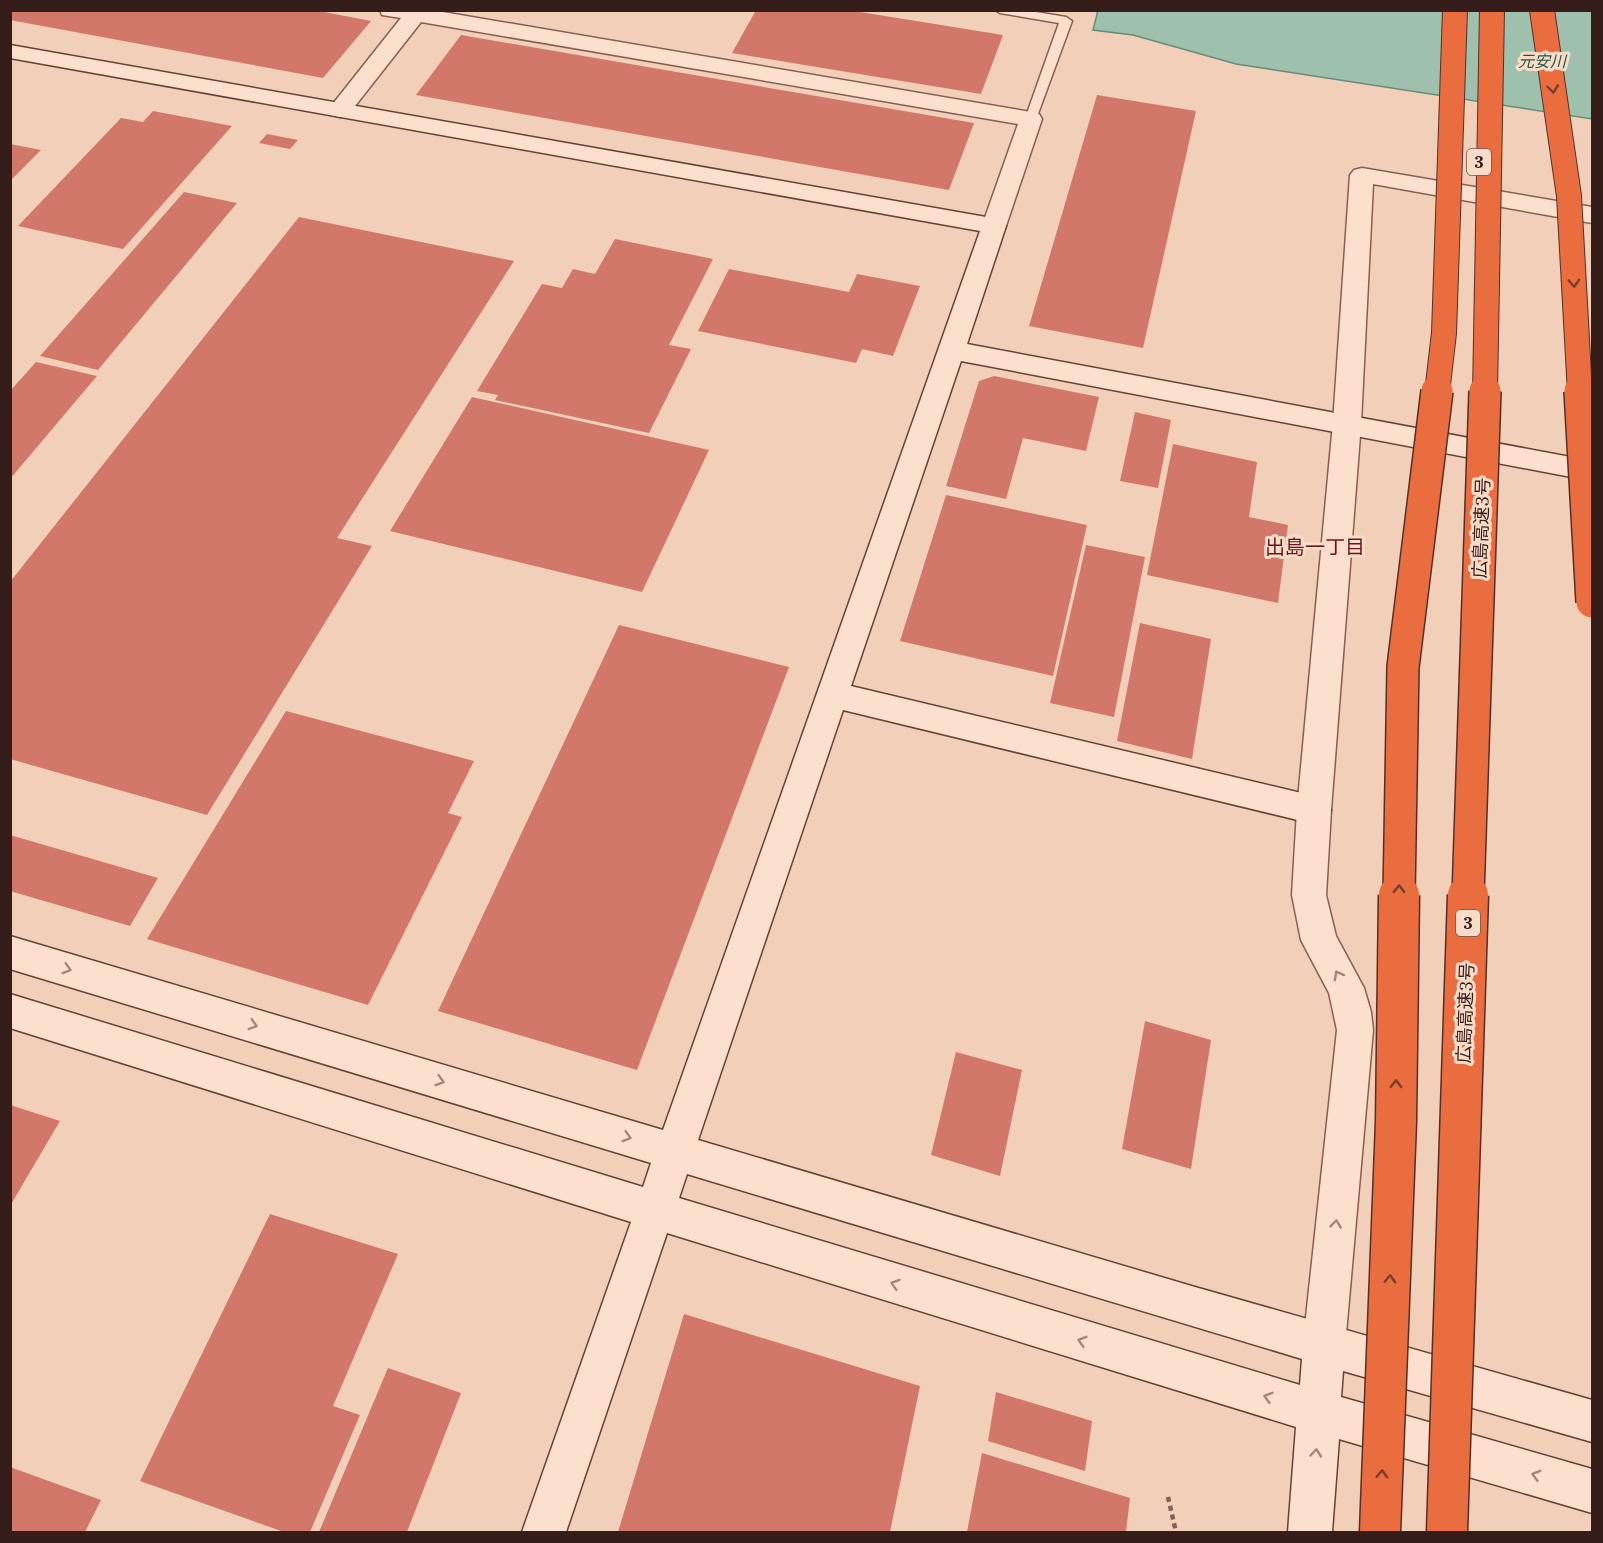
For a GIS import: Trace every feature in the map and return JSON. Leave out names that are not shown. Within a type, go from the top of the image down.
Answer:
[{"type":"highway","points":[[1380,1533],[1396,1122],[1403,667],[1444,333],[1455,10]]},
{"type":"highway","name":"3","points":[[1471,10],[1488,314]]},
{"type":"highway","name":"3","points":[[1488,314],[1492,10]]},
{"type":"highway","points":[[1542,10],[1569,196],[1593,602]]},
{"type":"highway","name":"広島高速3号","points":[[1447,1533],[1488,314]]},
{"type":"street","points":[[390,10],[1031,119],[831,694],[544,1533]]},
{"type":"street","points":[[340,110],[417,13]]},
{"type":"street","points":[[10,51],[993,226]]},
{"type":"street","points":[[1310,1533],[1324,1345],[1355,1030],[1353,1012],[1346,988],[1319,940],[1309,895],[1314,810],[1347,423],[1362,175],[1593,215]]},
{"type":"street","points":[[951,350],[1593,471]]},
{"type":"street","points":[[831,694],[1314,810]]},
{"type":"street","points":[[10,952],[1324,1345],[1593,1421]]},
{"type":"street","points":[[10,1011],[1187,1374],[1593,1491]]},
{"type":"lane","points":[[1000,10],[1066,21],[1031,119]]},
{"type":"path","points":[[1168,1497],[1176,1533]]},
{"type":"water","name":"元安川","points":[[1098,10],[1592,11],[1592,119],[1236,64],[1133,35],[1093,30]]},
{"type":"building","points":[[10,10],[314,10],[371,21],[323,78],[10,20]]},
{"type":"building","points":[[756,10],[848,10],[1003,35],[981,94],[732,53]]},
{"type":"building","points":[[461,35],[974,123],[949,190],[416,95]]},
{"type":"building","points":[[1097,95],[1196,111],[1143,348],[1029,326]]},
{"type":"building","points":[[153,111],[232,126],[123,249],[18,226],[121,118],[143,122]]},
{"type":"building","points":[[267,134],[298,140],[290,149],[259,143]]},
{"type":"building","points":[[10,144],[41,150],[10,181]]},
{"type":"building","points":[[184,192],[237,203],[98,370],[40,356]]},
{"type":"building","points":[[299,217],[514,261],[337,538],[372,546],[207,815],[10,759],[10,582]]},
{"type":"building","points":[[615,239],[713,259],[669,345],[691,349],[649,433],[495,400],[498,395],[477,391],[542,284],[562,288],[573,269],[595,274]]},
{"type":"building","points":[[729,269],[849,292],[857,274],[920,286],[893,356],[862,349],[856,363],[698,331]]},
{"type":"building","points":[[36,362],[97,376],[10,479],[10,391]]},
{"type":"building","points":[[994,376],[1099,397],[1086,451],[1023,438],[1006,499],[946,486],[979,381]]},
{"type":"building","points":[[472,397],[709,450],[642,592],[390,531]]},
{"type":"building","points":[[1135,412],[1171,420],[1158,488],[1120,481]]},
{"type":"building","points":[[1173,444],[1257,462],[1249,517],[1288,525],[1278,603],[1147,575]]},
{"type":"building","points":[[946,495],[1087,525],[1053,676],[900,641]]},
{"type":"building","points":[[1086,545],[1145,557],[1114,717],[1050,703]]},
{"type":"building","points":[[1140,623],[1211,639],[1192,759],[1117,741]]},
{"type":"building","points":[[619,625],[789,667],[637,1070],[438,1011]]},
{"type":"building","points":[[286,711],[474,761],[448,813],[462,817],[368,1005],[147,939]]},
{"type":"building","points":[[10,835],[158,878],[130,926],[10,891]]},
{"type":"building","points":[[1145,1021],[1211,1040],[1191,1169],[1122,1149]]},
{"type":"building","points":[[956,1052],[1022,1070],[1000,1176],[931,1155]]},
{"type":"building","points":[[10,1105],[60,1121],[10,1206]]},
{"type":"building","points":[[270,1214],[398,1254],[333,1406],[360,1415],[310,1532],[284,1532],[140,1481]]},
{"type":"building","points":[[684,1314],[920,1386],[890,1532],[618,1532]]},
{"type":"building","points":[[388,1368],[461,1393],[407,1532],[319,1532]]},
{"type":"building","points":[[996,1392],[1092,1421],[1085,1471],[988,1441]]},
{"type":"building","points":[[982,1453],[1130,1498],[1126,1532],[967,1532]]},
{"type":"building","points":[[10,1467],[101,1500],[85,1532],[10,1532]]},
{"type":"district","name":"出島一丁目","points":[[1315,546]]}]
